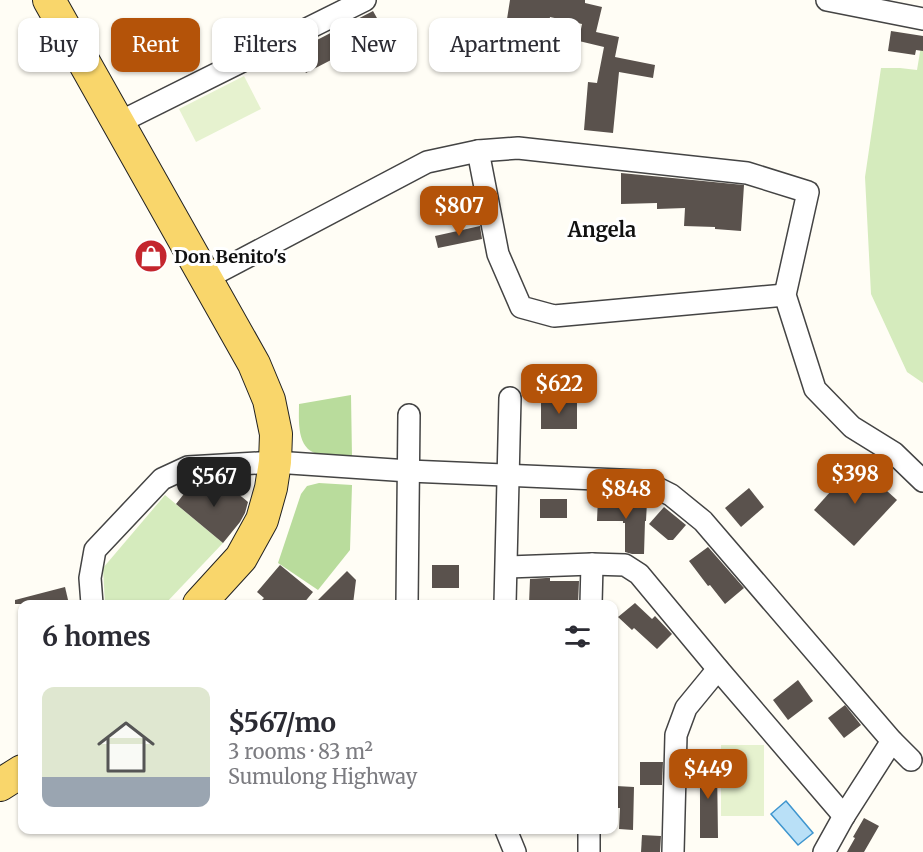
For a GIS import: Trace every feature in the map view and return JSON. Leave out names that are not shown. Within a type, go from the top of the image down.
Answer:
[{"type":"main road","points":[[49,0],[207,278],[254,364],[269,400],[276,434],[275,462],[262,520],[240,558],[203,600]]},
{"type":"main road","points":[[0,785],[18,774]]},
{"type":"street","points":[[118,123],[365,0]]},
{"type":"street","points":[[832,1],[923,19]]},
{"type":"street","points":[[207,278],[427,162],[478,151],[518,148],[747,173],[808,192],[784,295],[815,389],[852,427],[894,453],[923,481]]},
{"type":"street","points":[[478,151],[498,255],[521,307],[554,316],[784,295]]},
{"type":"street","points":[[505,600],[510,398]]},
{"type":"street","points":[[407,600],[409,415]]},
{"type":"street","points":[[92,600],[90,578],[94,550],[162,479],[188,467],[275,462],[409,471],[643,481],[671,495],[703,521],[892,741],[911,760]]},
{"type":"street","points":[[591,600],[592,564]]},
{"type":"street","points":[[507,567],[626,565],[639,574],[844,816]]},
{"type":"street","points":[[673,852],[676,735],[686,708],[718,669]]},
{"type":"street","points":[[824,852],[892,741]]},
{"type":"street","points":[[508,834],[515,852]]},
{"type":"street","points":[[589,852],[590,834]]},
{"type":"green space","points":[[921,46],[923,46],[923,383],[907,372],[871,294],[865,177],[881,68],[917,70]]},
{"type":"green space","points":[[244,76],[261,109],[196,142],[179,109]]},
{"type":"green space","points":[[351,395],[352,457],[326,456],[311,451],[302,440],[300,433],[299,404]]},
{"type":"green space","points":[[319,483],[352,485],[350,550],[318,590],[278,563],[301,494],[307,486]]},
{"type":"green space","points":[[165,495],[223,543],[169,600],[105,600],[103,568]]},
{"type":"green space","points":[[721,745],[764,745],[764,816],[721,816]]},
{"type":"water","points":[[786,801],[813,833],[798,845],[771,814]]},
{"type":"building","points":[[510,0],[585,0],[585,3],[602,7],[596,32],[619,37],[615,57],[655,65],[653,78],[619,72],[613,133],[584,130],[588,82],[597,83],[604,47],[581,42],[581,18],[507,18]]},
{"type":"building","points":[[373,11],[377,18],[359,18]]},
{"type":"building","points":[[891,31],[923,36],[923,51],[916,50],[915,55],[888,51]]},
{"type":"building","points":[[330,33],[330,61],[318,67],[318,39]]},
{"type":"building","points":[[621,173],[744,185],[741,231],[684,226],[685,208],[657,209],[657,203],[621,204]]},
{"type":"building","points":[[480,226],[482,239],[438,248],[435,236]]},
{"type":"building","points":[[541,401],[577,401],[577,429],[541,429]]},
{"type":"building","points":[[856,463],[897,500],[854,546],[814,510]]},
{"type":"building","points":[[194,481],[201,487],[206,481],[217,490],[224,482],[248,502],[240,522],[223,543],[176,504]]},
{"type":"building","points":[[749,488],[764,507],[741,527],[725,508]]},
{"type":"building","points":[[598,497],[619,497],[619,500],[647,502],[644,554],[625,552],[625,523],[623,521],[597,521]]},
{"type":"building","points":[[540,499],[567,499],[567,518],[540,518]]},
{"type":"building","points":[[664,507],[686,525],[673,540],[668,540],[649,524]]},
{"type":"building","points":[[708,547],[744,588],[725,604],[689,561]]},
{"type":"building","points":[[280,565],[313,592],[306,600],[262,600],[264,598],[257,592]]},
{"type":"building","points":[[432,565],[459,565],[459,588],[432,588]]},
{"type":"building","points":[[347,571],[356,580],[354,600],[318,600]]},
{"type":"building","points":[[550,578],[550,581],[579,581],[578,600],[529,600],[530,579]]},
{"type":"building","points":[[65,587],[68,600],[18,600],[18,604],[15,604],[15,600]]},
{"type":"building","points":[[635,603],[652,619],[655,616],[672,634],[657,649],[618,617]]},
{"type":"building","points":[[798,680],[813,701],[788,720],[773,700]]},
{"type":"building","points":[[845,705],[861,725],[844,738],[828,718]]},
{"type":"building","points":[[640,762],[663,762],[662,785],[640,785]]},
{"type":"building","points":[[695,764],[717,765],[718,838],[700,838],[700,786],[695,786]]},
{"type":"building","points":[[618,786],[634,787],[633,830],[619,829],[620,808],[618,808]]},
{"type":"building","points":[[864,818],[879,826],[864,852],[847,852],[855,838],[853,837]]},
{"type":"building","points":[[642,835],[661,836],[660,852],[641,852]]},
{"type":"place","name":"Don Benito's","points":[[151,256]]},
{"type":"district","name":"Angela","points":[[602,229]]}]
